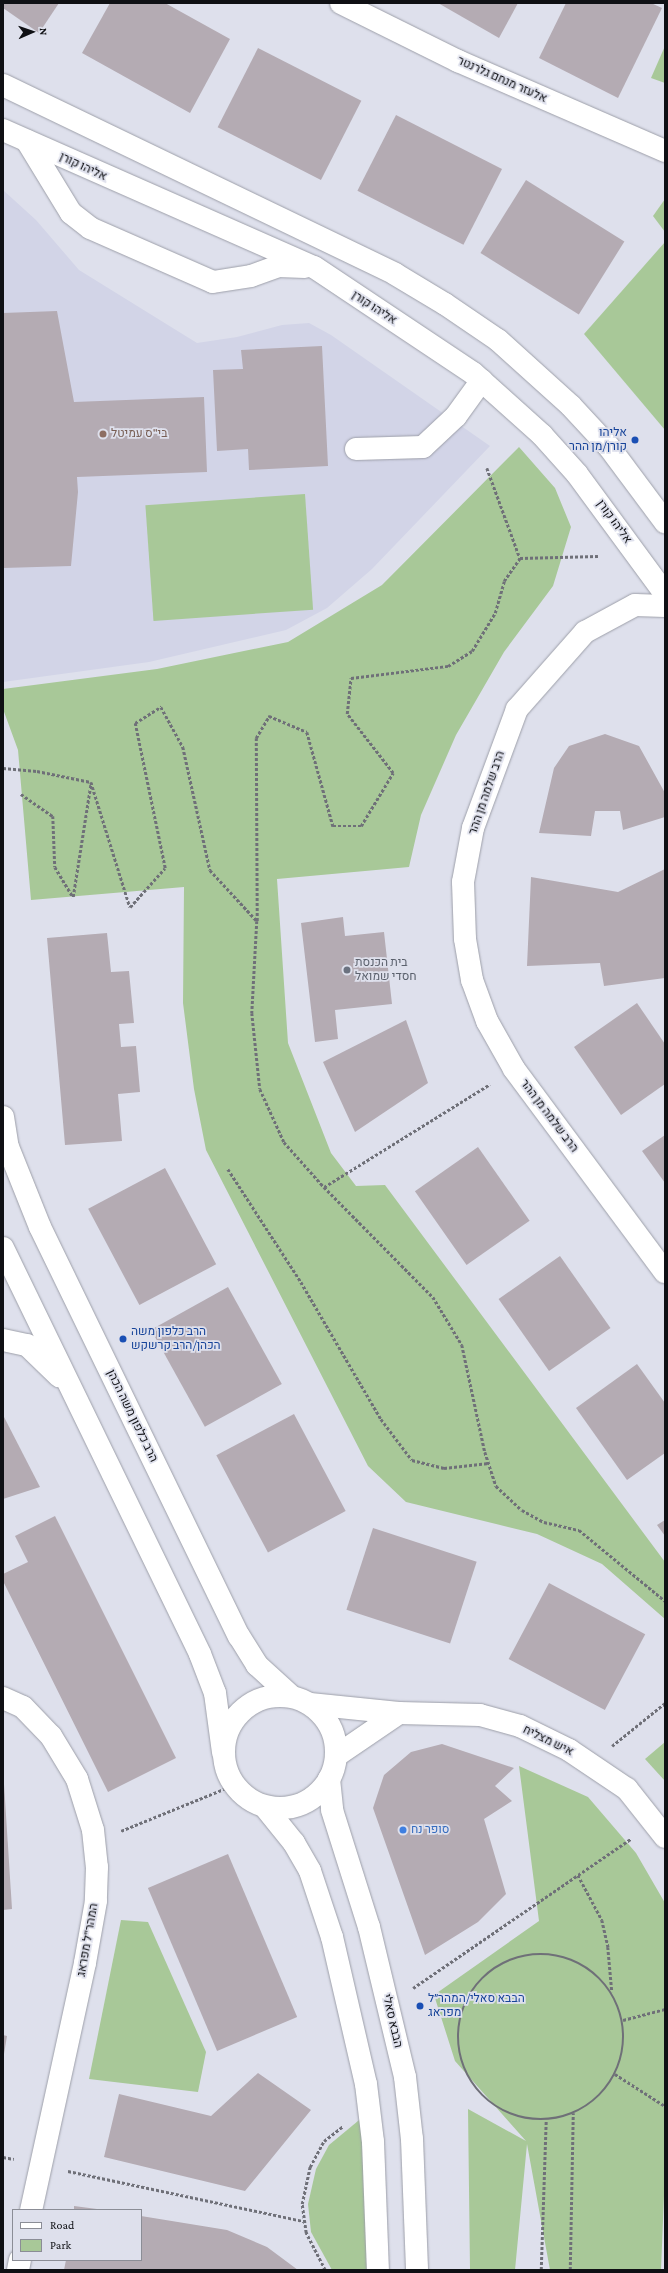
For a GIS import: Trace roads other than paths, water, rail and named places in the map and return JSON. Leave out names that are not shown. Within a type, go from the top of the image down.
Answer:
[{"type":"street","name":"אלעזר מנחם גלרנטר","points":[[341,3],[458,61],[665,151]]},
{"type":"street","points":[[3,85],[388,271],[445,304],[498,340],[571,406],[608,447],[665,522]]},
{"type":"street","name":"אליהו קורן","points":[[3,130],[314,267],[482,380],[542,434],[577,474],[665,594]]},
{"type":"street","points":[[27,141],[71,213],[90,228],[213,282],[251,276],[278,266],[314,267]]},
{"type":"street","points":[[356,449],[423,447],[456,416],[482,380]]},
{"type":"street","name":"הרב שלמה מן ההר","points":[[665,606],[635,606],[586,632],[553,666],[517,709],[473,828],[463,882],[465,939],[470,973],[488,1022],[514,1069],[665,1272]]},
{"type":"street","name":"הרב כלפון משה הכהן","points":[[3,1117],[8,1147],[40,1227],[239,1636],[257,1665],[301,1701]]},
{"type":"street","points":[[3,1248],[200,1654],[215,1693],[223,1752],[226,1769],[234,1785],[248,1799],[265,1807],[284,1808],[302,1804],[318,1794],[329,1779],[336,1756],[330,1727],[321,1714],[301,1701],[275,1696],[259,1700],[245,1708],[234,1720],[226,1735],[223,1752]]},
{"type":"street","points":[[3,1340],[27,1345],[70,1386]]},
{"type":"street","name":"המהר\"ל מפראג","points":[[3,1698],[23,1707],[51,1736],[77,1779],[94,1842],[97,1867],[93,1917],[32,2209]]},
{"type":"street","name":"איש מצליח","points":[[301,1701],[399,1713],[480,1716],[520,1726],[569,1750],[627,1789],[660,1830]]},
{"type":"street","points":[[336,1756],[399,1713]]},
{"type":"street","name":"הבבא סאלי","points":[[329,1779],[332,1810],[369,1927],[405,2077],[412,2139],[417,2270]]},
{"type":"street","points":[[265,1807],[294,1843],[310,1871],[332,1937],[366,2084],[369,2105],[373,2142],[378,2270]]},
{"type":"place","name":"בי\"ס עמיטל","points":[[103,434]]},
{"type":"place","name":"אליהו קורן/מן ההר","points":[[635,440]]},
{"type":"place","name":"בית הכנסת חסדי שמואל","points":[[347,970]]},
{"type":"place","name":"הרב כלפון משה הכהן/הרב קרשקש","points":[[123,1339]]},
{"type":"place","name":"סופר נח","points":[[403,1830]]},
{"type":"place","name":"הבבא סאלי/המהר״ל מפראג","points":[[420,2006]]}]
